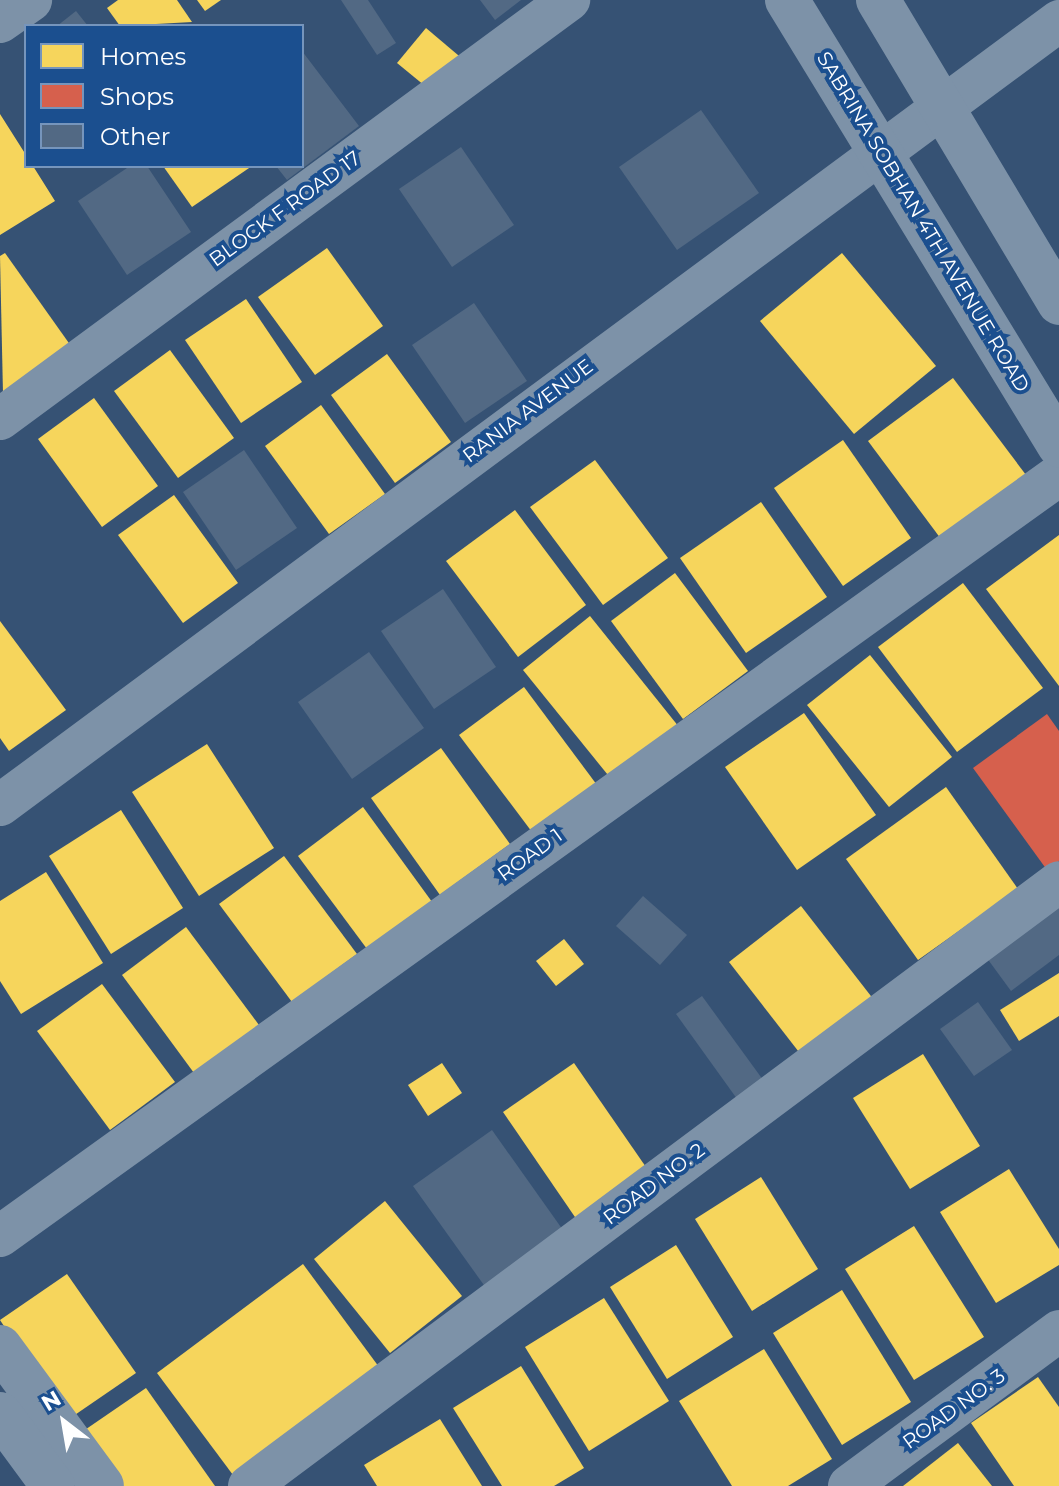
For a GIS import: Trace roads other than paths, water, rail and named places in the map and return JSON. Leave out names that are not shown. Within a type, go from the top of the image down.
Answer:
[{"type":"street","points":[[0,22],[31,0]]},
{"type":"street","name":"BLOCK F ROAD 17","points":[[0,419],[569,0]]},
{"type":"street","name":"SABRINA SOBHAN 4TH AVENUE ROAD","points":[[787,0],[1059,445]]},
{"type":"street","points":[[878,0],[1059,303]]},
{"type":"street","name":"RANIA AVENUE","points":[[0,805],[879,150],[1059,21]]},
{"type":"street","name":"ROAD 1","points":[[0,1236],[1059,475]]},
{"type":"street","name":"ROAD NO. 2","points":[[249,1486],[1059,882]]},
{"type":"street","name":"ROAD NO. 3","points":[[849,1486],[1059,1331]]},
{"type":"street","points":[[0,1347],[102,1486]]},
{"type":"street","points":[[0,1414],[53,1486]]}]
